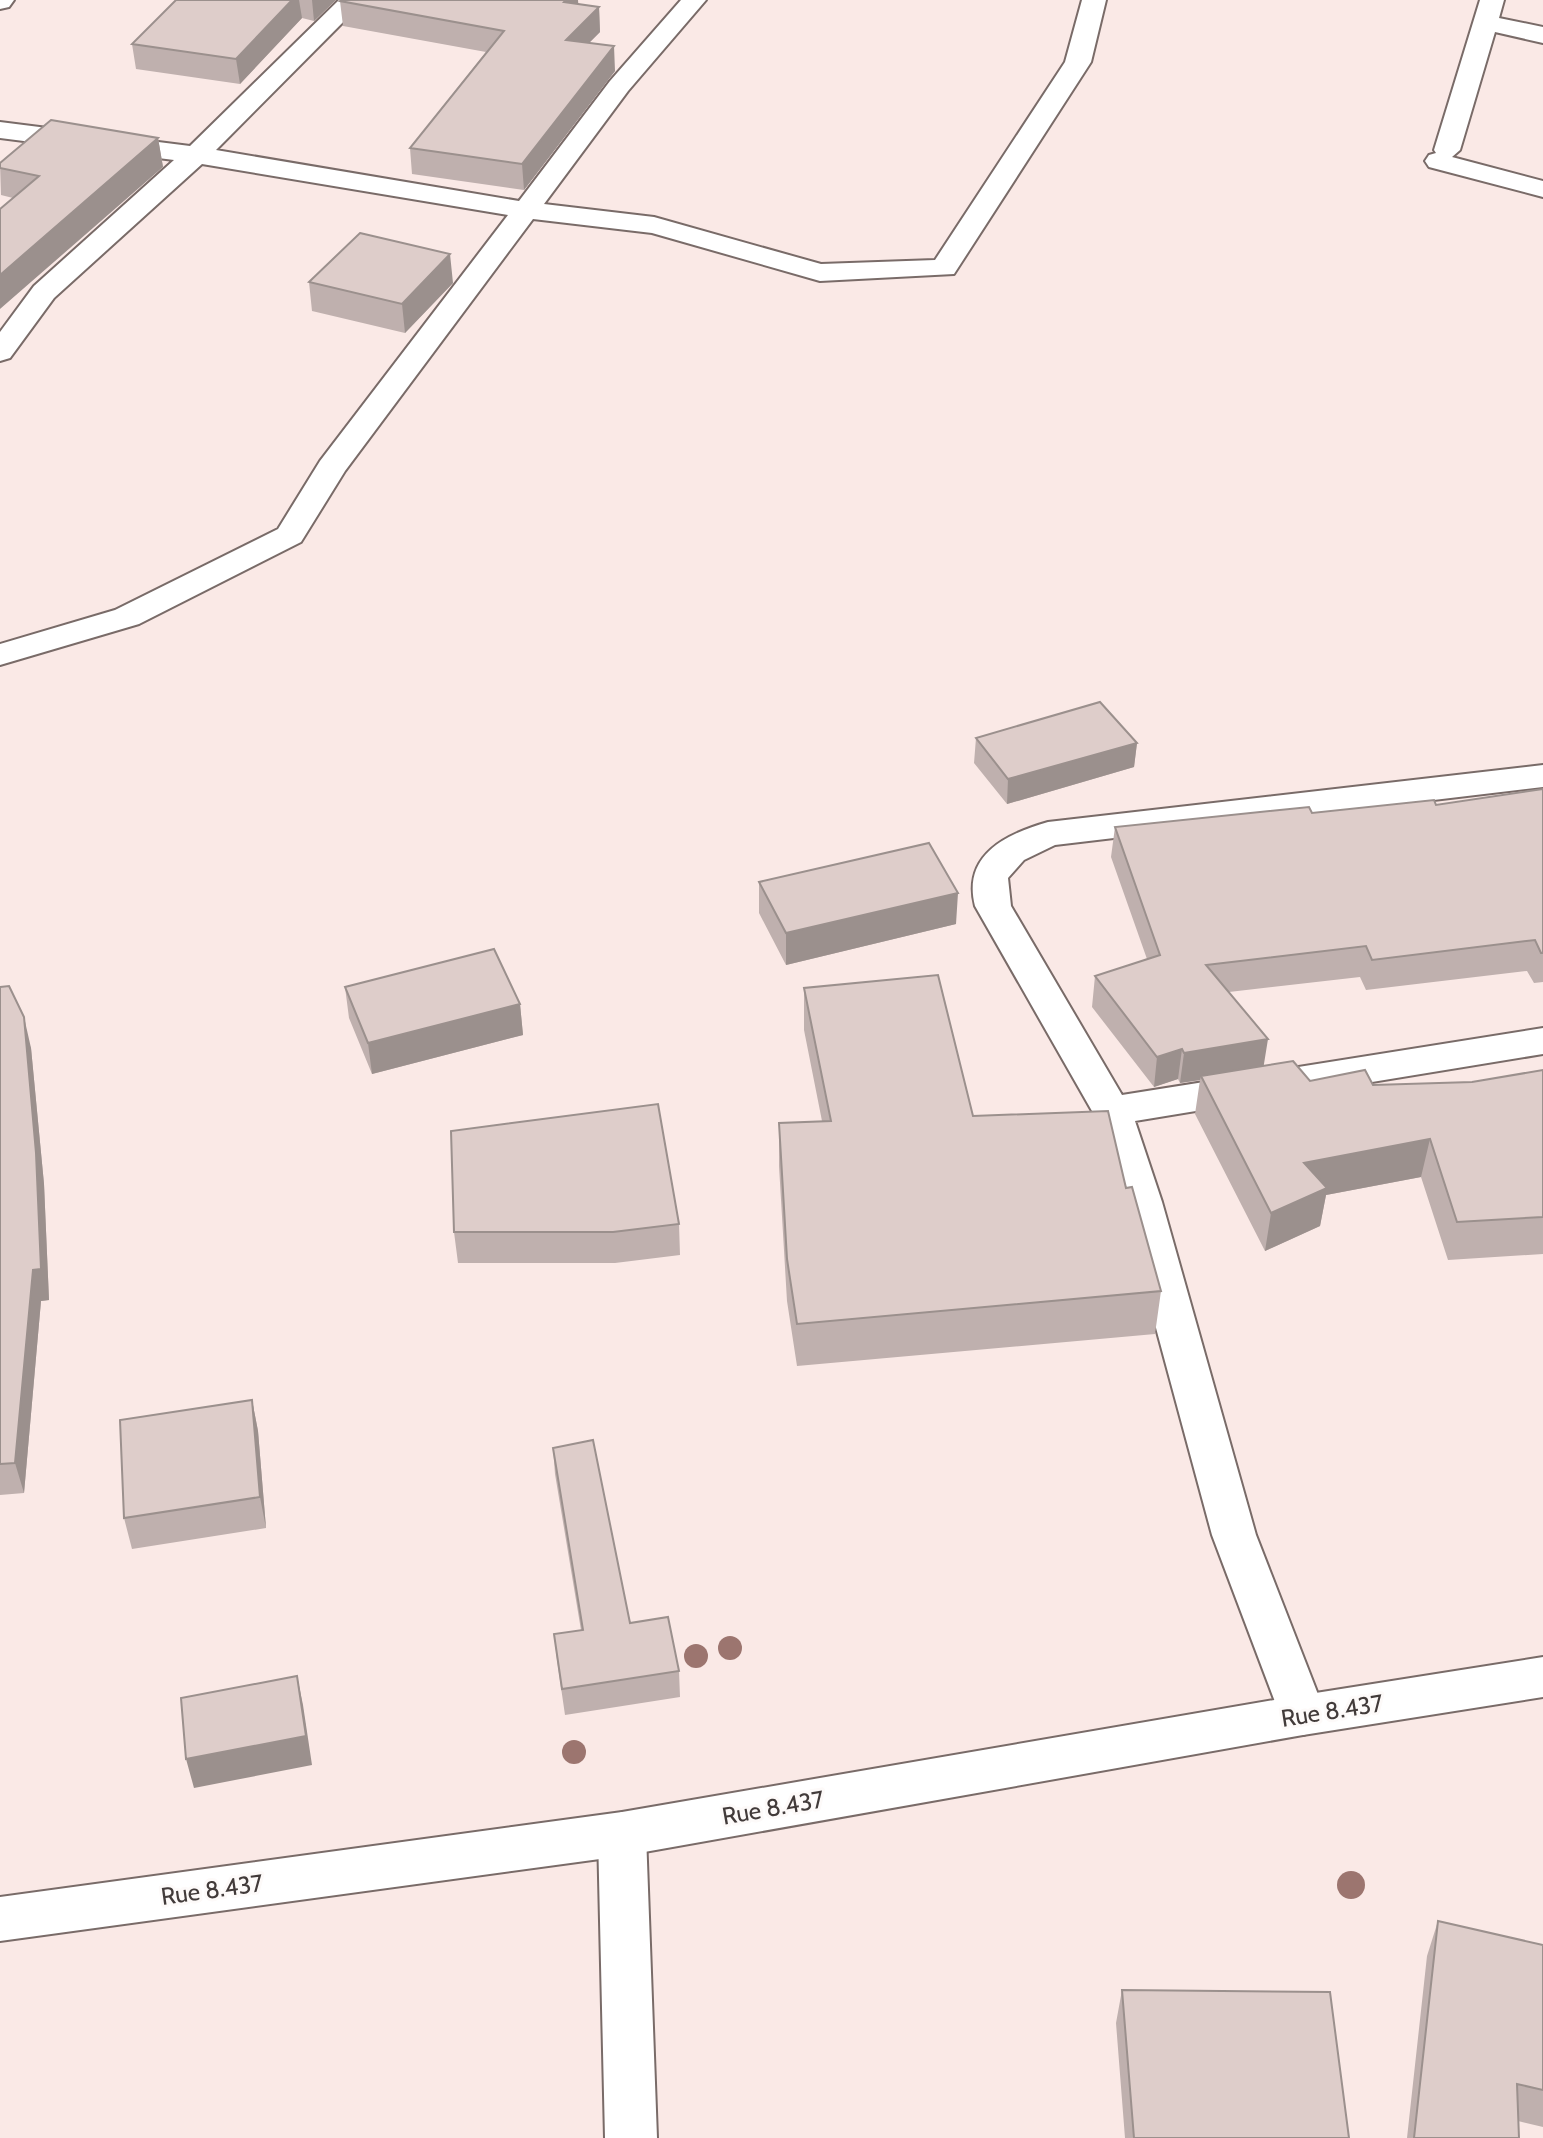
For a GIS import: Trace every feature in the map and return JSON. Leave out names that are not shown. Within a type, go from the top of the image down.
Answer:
[{"type":"street","points":[[0,352],[44,292],[197,155],[353,0]]},
{"type":"street","points":[[0,655],[127,617],[290,536],[331,468],[619,86],[694,0]]},
{"type":"street","points":[[0,130],[197,155],[526,210],[654,225],[820,274],[944,268],[1078,62],[1094,0]]},
{"type":"street","points":[[1543,34],[1489,11],[1442,155],[1543,189]]},
{"type":"street","points":[[1303,1715],[1234,1535],[1142,1202],[1112,1111],[993,906],[987,891],[988,877],[1008,851],[1048,834],[1543,776]]},
{"type":"street","points":[[1112,1111],[1543,1041]]},
{"type":"street","name":"Rue 8.437","points":[[0,1919],[622,1834],[1303,1715],[1543,1677]]},
{"type":"street","points":[[622,1834],[631,2033],[631,2138]]},
{"type":"building","points":[[176,0],[292,0],[236,59],[132,44]]},
{"type":"building","points":[[341,0],[566,0],[564,2],[599,7],[566,40],[614,46],[522,164],[410,148],[504,31]]},
{"type":"building","points":[[51,120],[158,138],[0,275],[0,209],[39,176],[0,168],[0,163]]},
{"type":"building","points":[[360,233],[450,254],[402,304],[309,282]]},
{"type":"building","points":[[1100,702],[1137,743],[1008,779],[976,738]]},
{"type":"building","points":[[1543,789],[1543,953],[1535,940],[1372,960],[1366,946],[1206,965],[1268,1039],[1184,1053],[1182,1049],[1157,1057],[1095,976],[1160,955],[1115,827],[1309,807],[1312,813],[1434,800],[1436,805]]},
{"type":"building","points":[[929,843],[958,893],[786,933],[759,882]]},
{"type":"building","points":[[494,949],[520,1004],[368,1043],[345,987]]},
{"type":"building","points":[[938,975],[973,1116],[1108,1111],[1126,1188],[1132,1187],[1161,1291],[797,1324],[787,1259],[779,1123],[831,1121],[804,988]]},
{"type":"building","points":[[9,986],[24,1017],[36,1153],[41,1269],[33,1270],[15,1463],[0,1464],[0,987]]},
{"type":"building","points":[[1293,1061],[1310,1081],[1365,1070],[1373,1085],[1472,1082],[1543,1070],[1543,1217],[1457,1222],[1430,1139],[1304,1163],[1327,1188],[1271,1213],[1201,1076]]},
{"type":"building","points":[[658,1104],[679,1224],[613,1232],[454,1232],[451,1131]]},
{"type":"building","points":[[252,1400],[260,1497],[124,1518],[120,1420]]},
{"type":"building","points":[[593,1440],[630,1623],[668,1617],[679,1671],[562,1689],[554,1634],[583,1630],[553,1448]]},
{"type":"building","points":[[297,1676],[306,1736],[186,1759],[181,1698]]},
{"type":"building","points":[[1438,1921],[1543,1945],[1543,2090],[1517,2084],[1519,2138],[1414,2138]]},
{"type":"building","points":[[1122,1990],[1330,1992],[1349,2138],[1134,2138]]}]
